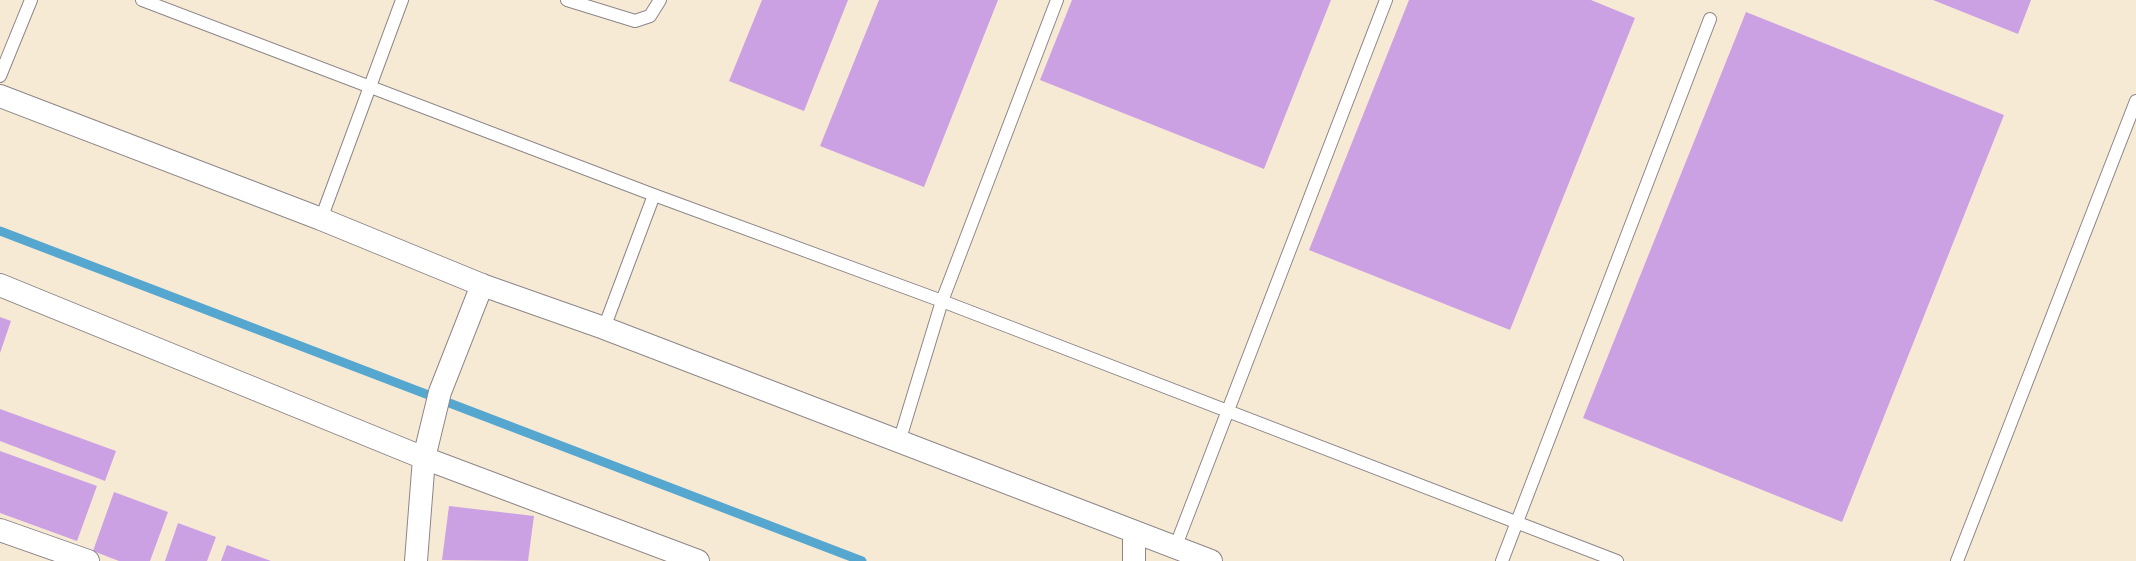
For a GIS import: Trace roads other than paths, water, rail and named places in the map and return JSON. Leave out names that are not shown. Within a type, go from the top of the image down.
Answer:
[{"type":"street","points":[[0,96],[321,219],[482,285],[604,328],[1212,561]]},
{"type":"street","points":[[0,285],[424,458],[698,561]]},
{"type":"street","points":[[416,561],[424,458],[440,392],[482,285]]},
{"type":"street","points":[[0,530],[88,561]]},
{"type":"street","points":[[1134,532],[1134,561]]},
{"type":"lane","points":[[0,76],[31,0]]},
{"type":"lane","points":[[142,0],[654,195],[942,301],[1227,412],[1517,521],[1618,561]]},
{"type":"lane","points":[[321,219],[368,87],[402,0]]},
{"type":"lane","points":[[567,0],[635,21],[650,16],[660,0]]},
{"type":"lane","points":[[899,442],[942,301],[1057,0]]},
{"type":"lane","points":[[1175,548],[1386,0]]},
{"type":"lane","points":[[1502,561],[1710,19]]},
{"type":"lane","points":[[1957,561],[2136,101]]},
{"type":"lane","points":[[604,328],[654,195]]},
{"type":"waterway","points":[[0,231],[862,561]]}]
